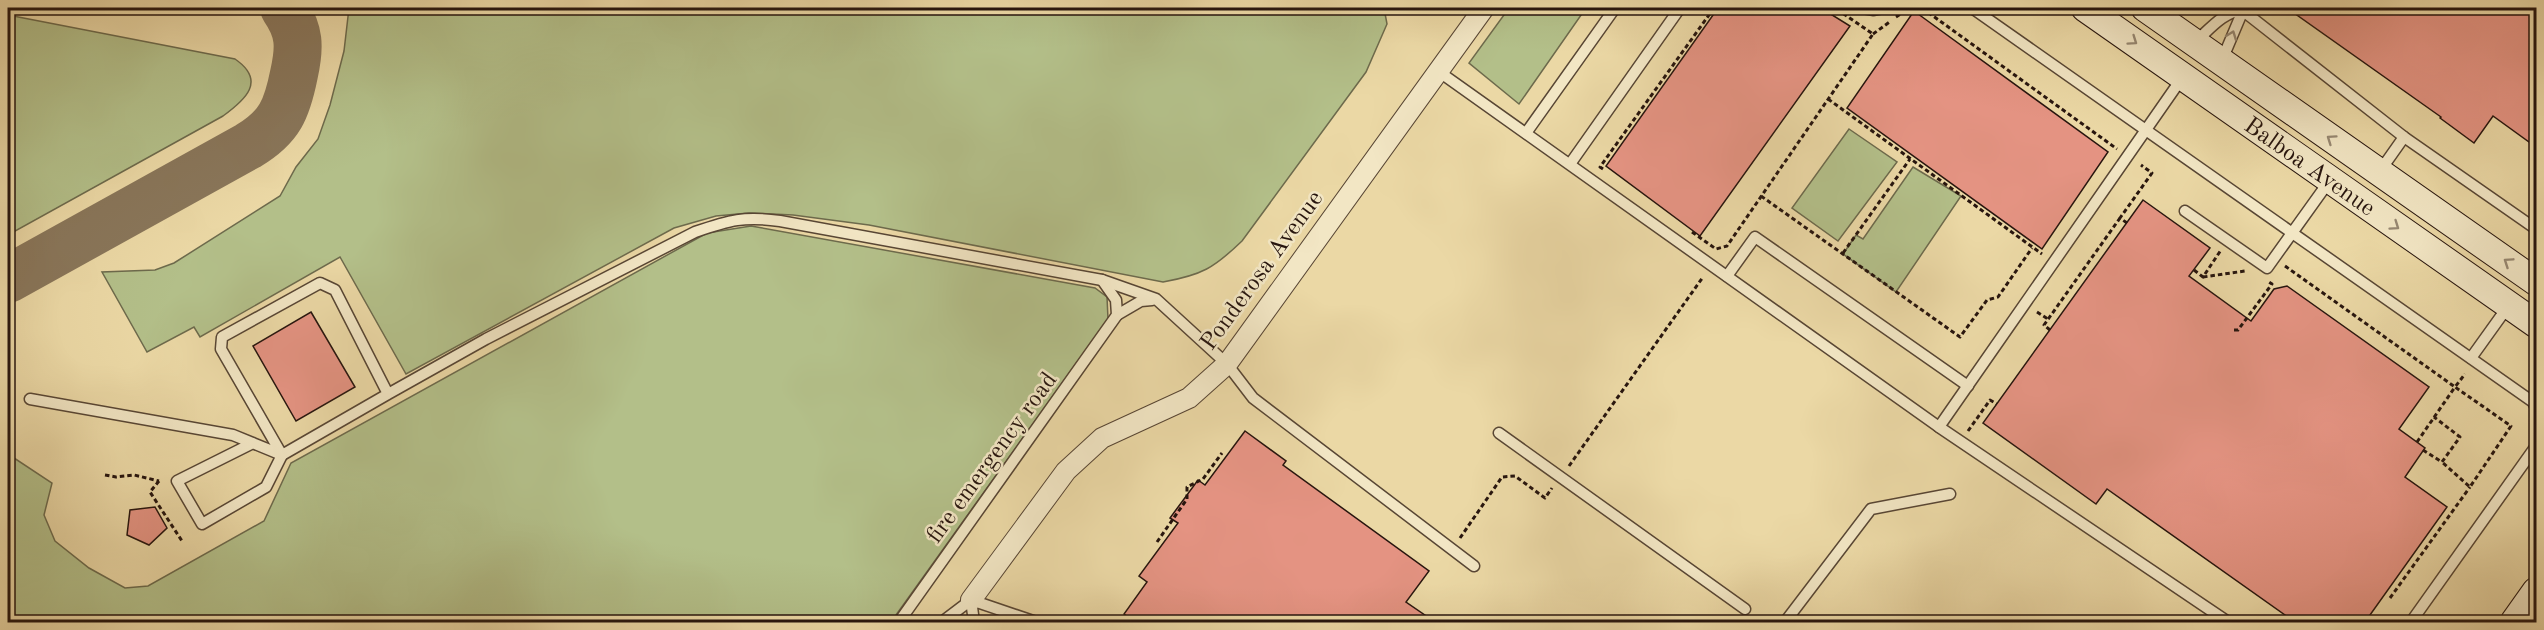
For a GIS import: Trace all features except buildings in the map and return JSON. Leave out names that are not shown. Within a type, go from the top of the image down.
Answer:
[{"type":"main road","name":"Balboa Avenue","points":[[2085,8],[2536,324]]},
{"type":"main road","name":"Balboa Avenue","points":[[2158,11],[2207,50],[2536,282]]},
{"type":"main road","points":[[2183,76],[2207,50]]},
{"type":"main road","points":[[2514,622],[2536,591]]},
{"type":"street","name":"Ponderosa Avenue","points":[[971,600],[1074,464],[1102,438],[1188,398],[1227,364],[1484,8]]},
{"type":"lane","points":[[1526,133],[1616,8]]},
{"type":"lane","points":[[1570,164],[1680,8]]},
{"type":"lane","points":[[1863,8],[1874,10],[1884,8]]},
{"type":"lane","points":[[1972,8],[2471,358],[2533,402],[2536,408]]},
{"type":"lane","points":[[2207,50],[2243,9]]},
{"type":"lane","points":[[2207,50],[2223,17],[2233,11],[2243,9],[2404,137],[2536,229]]},
{"type":"lane","points":[[1438,71],[1960,442],[2228,622]]},
{"type":"lane","points":[[1939,427],[2183,76]]},
{"type":"lane","points":[[2379,173],[2404,137]]},
{"type":"lane","points":[[2185,211],[2267,268],[2330,180]]},
{"type":"lane","points":[[253,443],[177,481],[202,524],[266,487],[282,455],[486,339],[695,232],[731,219],[754,218],[1102,280],[1156,299],[1227,364],[1253,398],[1474,566]]},
{"type":"lane","points":[[1727,276],[1755,237],[1968,386]]},
{"type":"lane","points":[[1102,280],[1116,300],[1117,315]]},
{"type":"lane","points":[[282,455],[222,349],[222,336],[320,282],[335,290],[388,394]]},
{"type":"lane","name":"fire emergency road","points":[[899,622],[1117,315],[1141,301],[1156,299]]},
{"type":"lane","points":[[2471,358],[2509,304]]},
{"type":"lane","points":[[30,399],[233,435],[282,455]]},
{"type":"lane","points":[[1499,433],[1745,609]]},
{"type":"lane","points":[[2411,622],[2536,446]]},
{"type":"lane","points":[[1785,622],[1871,509],[1950,494]]},
{"type":"lane","points":[[942,622],[971,600]]},
{"type":"lane","points":[[971,600],[974,622]]},
{"type":"lane","points":[[971,600],[1036,622]]},
{"type":"path","points":[[1610,174],[1600,167],[1714,8]]},
{"type":"path","points":[[1688,229],[1716,249],[1727,246],[1873,34],[1835,8]]},
{"type":"path","points":[[1922,8],[2117,148],[2110,158]]},
{"type":"path","points":[[1828,99],[2042,255],[2049,245]]},
{"type":"path","points":[[1843,254],[1910,159]]},
{"type":"path","points":[[2050,330],[2044,325],[2152,173],[2141,165]]},
{"type":"path","points":[[1761,196],[1960,337],[1987,300],[1998,297],[2032,248]]},
{"type":"path","points":[[2120,218],[2127,223]]},
{"type":"path","points":[[2203,277],[2222,248],[2230,254]]},
{"type":"path","points":[[2284,266],[2511,426],[2390,598]]},
{"type":"path","points":[[2194,270],[2203,277],[2253,270]]},
{"type":"path","points":[[1569,466],[1705,275]]},
{"type":"path","points":[[2234,330],[2238,330],[2278,275]]},
{"type":"path","points":[[2262,277],[2271,284]]},
{"type":"path","points":[[2035,310],[2048,319]]},
{"type":"path","points":[[2417,442],[2464,374]]},
{"type":"path","points":[[1960,442],[1990,400],[1996,404]]},
{"type":"path","points":[[2434,417],[2460,436],[2442,462]]},
{"type":"path","points":[[2423,450],[2442,462],[2470,487]]},
{"type":"path","points":[[1157,542],[1187,500],[1187,487],[1203,479],[1221,453]]},
{"type":"path","points":[[105,475],[116,477],[134,475],[159,481],[150,492],[182,541]]},
{"type":"path","points":[[1460,538],[1502,477],[1515,477],[1545,498],[1553,486]]},
{"type":"green space","points":[[349,8],[1384,8],[1387,24],[1366,72],[1242,241],[1215,264],[1188,276],[1163,282],[869,225],[793,215],[749,213],[716,216],[674,228],[406,374],[340,257],[200,337],[194,327],[147,352],[102,272],[155,270],[174,263],[280,196],[296,167],[318,139],[330,105],[344,51]]},
{"type":"green space","points":[[1509,8],[1586,8],[1519,104],[1469,63]]},
{"type":"green space","points":[[8,15],[235,59],[245,67],[250,75],[249,90],[239,103],[223,116],[8,235]]},
{"type":"green space","points":[[1849,129],[1897,162],[1838,241],[1792,208]]},
{"type":"green space","points":[[1913,167],[1961,196],[1896,292],[1843,254],[1856,235],[1863,239]]},
{"type":"green space","points":[[751,226],[1095,288],[1107,297],[1108,319],[891,622],[8,622],[8,454],[52,483],[44,515],[55,541],[89,568],[125,588],[148,586],[264,521],[291,463],[707,233]]},
{"type":"taxiway","points":[[8,279],[248,146],[268,132],[285,107],[297,56],[296,32],[284,8]]}]
